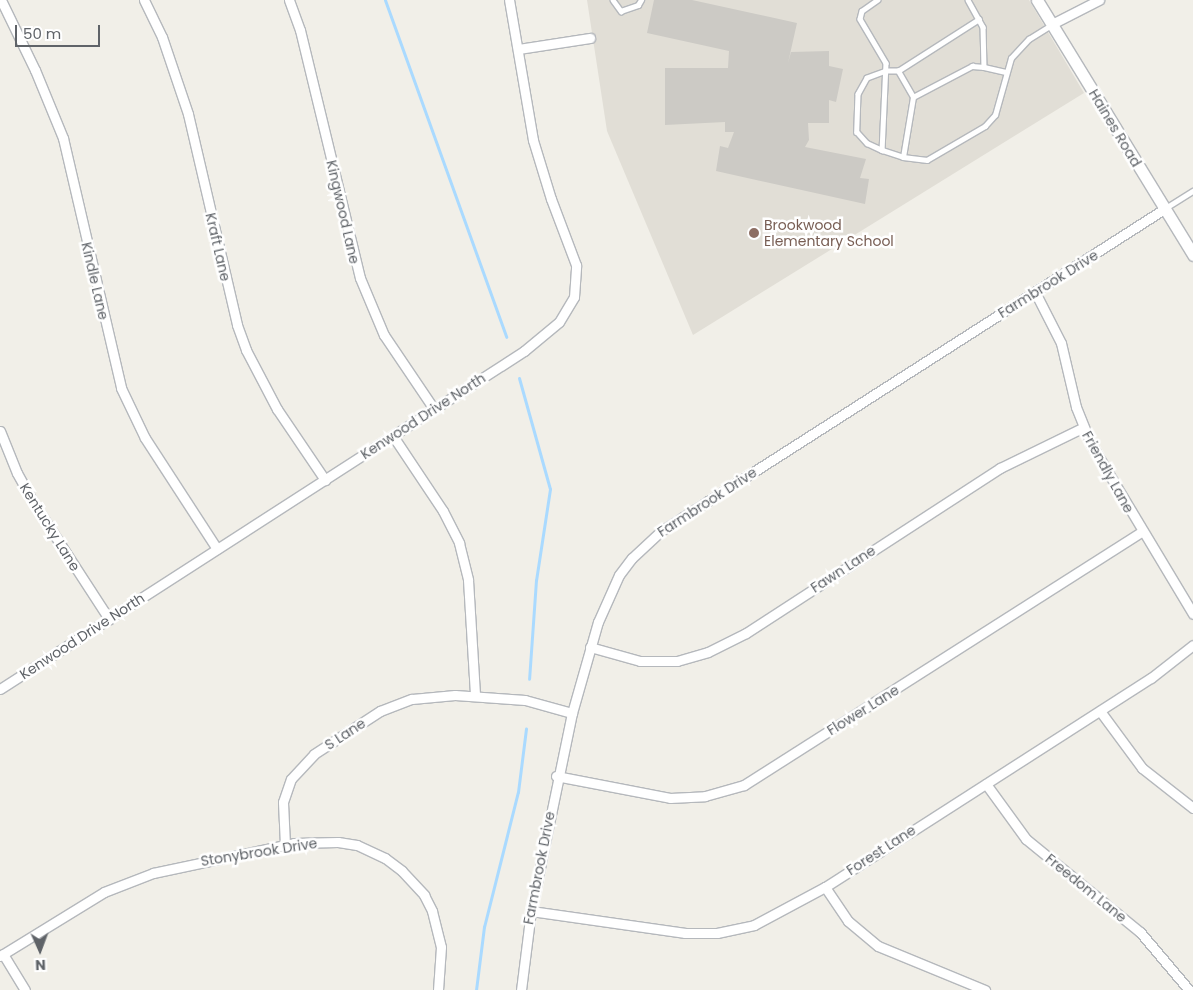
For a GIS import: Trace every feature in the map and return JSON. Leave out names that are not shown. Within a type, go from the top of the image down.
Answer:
[{"type":"street","name":"Kindle Lane","points":[[1,0],[36,70],[63,138],[111,352],[124,397],[164,470],[217,549]]},
{"type":"street","name":"Kraft Lane","points":[[144,0],[162,37],[188,114],[237,325],[246,350],[277,409],[325,480]]},
{"type":"street","name":"Kingwood Lane","points":[[289,0],[300,30],[360,278],[384,335],[434,409]]},
{"type":"street","name":"Kenwood Drive North","points":[[0,689],[393,436],[546,335],[568,309],[577,286],[572,252],[551,199],[533,140],[509,0]]},
{"type":"street","name":"Haines Road","points":[[1037,0],[1193,256]]},
{"type":"street","points":[[1052,24],[1099,0]]},
{"type":"street","points":[[518,48],[590,38]]},
{"type":"street","name":"Farmbrook Drive","points":[[521,990],[531,911],[556,776],[590,647],[615,582],[646,543],[1164,209]]},
{"type":"street","name":"Friendly Lane","points":[[1035,292],[1060,342],[1084,427],[1142,531],[1193,614]]},
{"type":"street","name":"Fawn Lane","points":[[590,647],[640,661],[677,661],[708,652],[746,632],[1000,468],[1084,427]]},
{"type":"street","name":"Kentucky Lane","points":[[0,431],[10,459],[32,502],[109,619]]},
{"type":"street","points":[[393,436],[443,511],[459,543],[468,580],[475,695]]},
{"type":"street","name":"Flower Lane","points":[[556,776],[670,798],[705,796],[744,785],[1142,531]]},
{"type":"street","name":"Forest Lane","points":[[531,911],[616,925],[685,933],[717,933],[754,925],[775,916],[825,887],[1100,711],[1193,645]]},
{"type":"street","name":"S Lane","points":[[285,845],[282,817],[286,790],[300,768],[314,754],[356,725],[394,705],[431,696],[475,695],[525,700],[572,713]]},
{"type":"street","points":[[1100,711],[1142,768],[1193,808]]},
{"type":"street","name":"Freedom Lane","points":[[986,784],[1026,839],[1129,922],[1189,990]]},
{"type":"street","name":"Stonybrook Drive","points":[[1,955],[78,907],[126,883],[181,865],[285,845],[319,841],[357,845],[385,858],[402,871],[424,895],[439,931],[441,972],[438,990]]},
{"type":"street","points":[[825,887],[848,921],[878,946],[985,990]]},
{"type":"street","points":[[1,955],[26,990]]},
{"type":"lane","points":[[612,0],[621,11],[638,5],[641,0]]},
{"type":"lane","points":[[878,0],[862,11],[860,19],[877,44],[886,63],[882,150]]},
{"type":"lane","points":[[968,0],[979,19],[986,44],[984,67]]},
{"type":"lane","points":[[979,19],[898,72],[886,71],[867,78],[858,94],[857,108],[858,132],[867,143],[903,157],[927,160],[985,126],[995,115],[1005,72],[1011,58],[1029,39],[1052,24]]},
{"type":"lane","points":[[913,97],[972,66],[1005,72]]},
{"type":"lane","points":[[898,72],[913,97],[903,157]]},
{"type":"lane","points":[[1164,209],[1193,191]]},
{"type":"shaded area","name":"Brookwood Elementary School","points":[[587,0],[1029,0],[1084,93],[693,335],[607,131]]},
{"type":"building","name":"Brookwood Elementary School","points":[[654,0],[692,0],[797,23],[788,63],[791,52],[829,51],[829,66],[843,69],[836,102],[829,100],[829,123],[808,123],[809,140],[805,147],[866,159],[860,178],[869,179],[865,204],[716,171],[720,146],[728,148],[734,132],[725,132],[725,122],[665,125],[665,68],[728,68],[729,51],[647,33]]},
{"type":"waterway","points":[[385,0],[506,337]]},
{"type":"waterway","points":[[519,378],[550,489],[536,580],[529,679]]},
{"type":"waterway","points":[[476,990],[484,927],[518,792],[526,729]]},
{"type":"place","name":"Brookwood Elementary School","points":[[754,233]]}]
